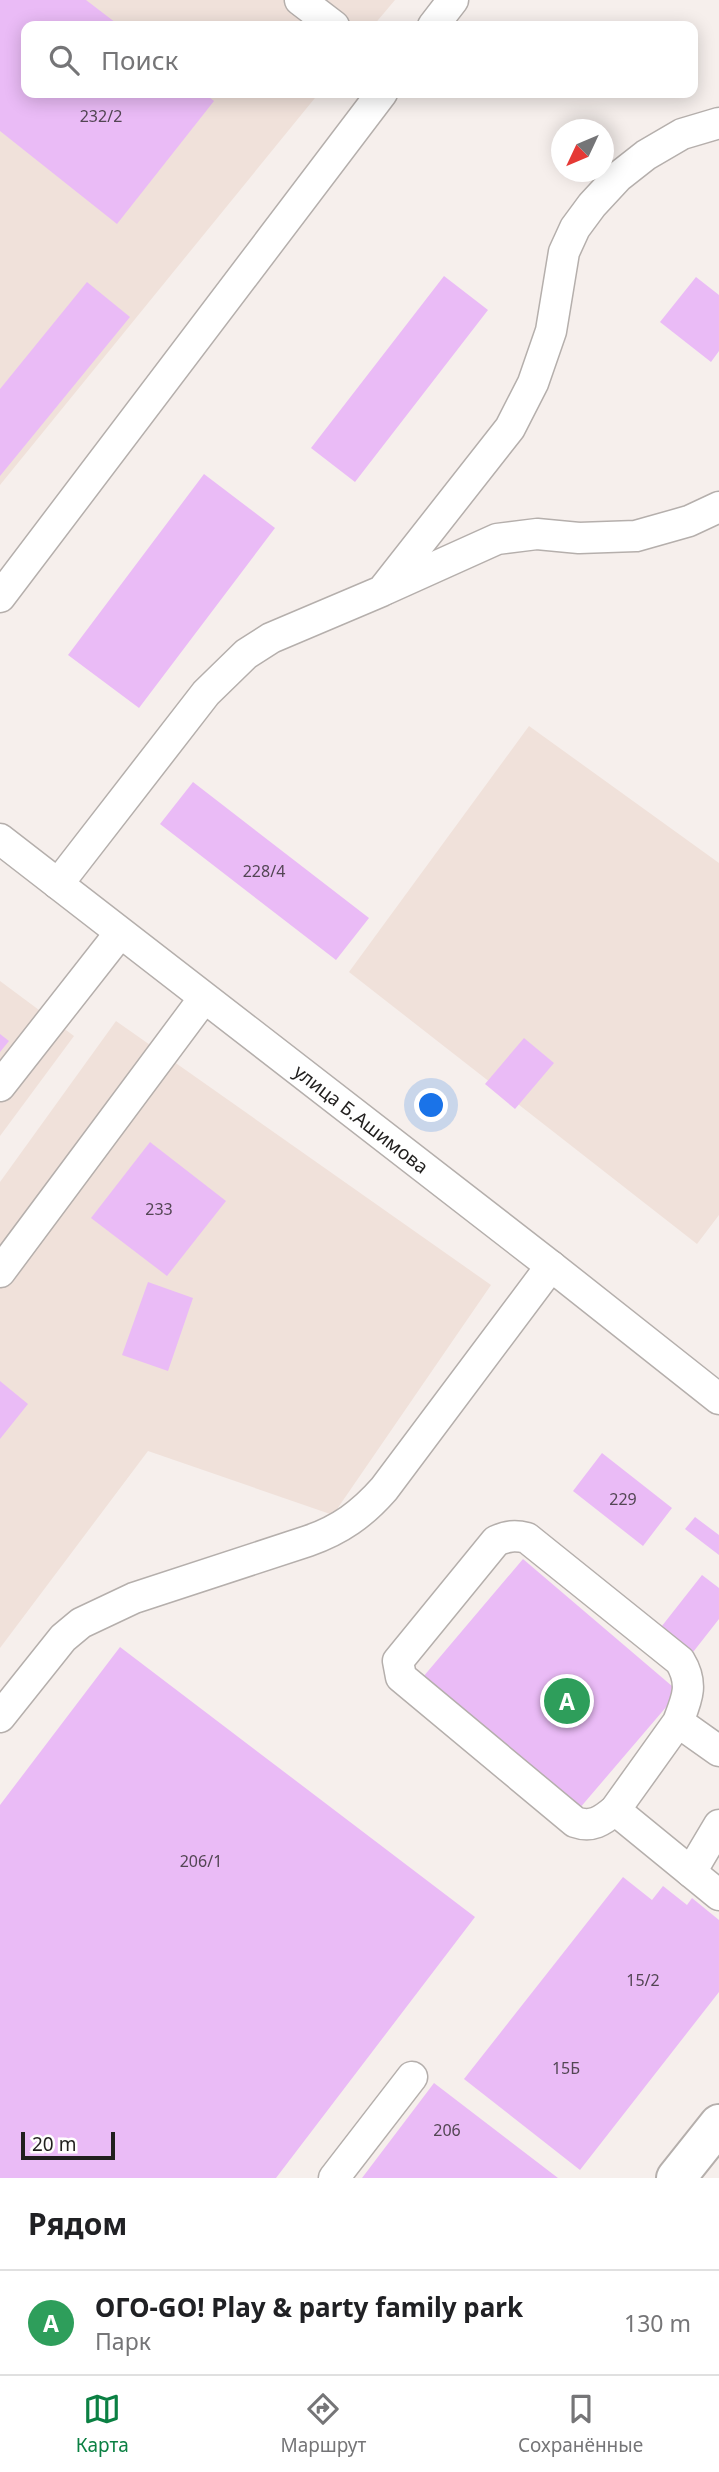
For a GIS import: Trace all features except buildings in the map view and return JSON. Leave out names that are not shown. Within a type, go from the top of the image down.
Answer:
[{"type":"main road","points":[[676,2178],[719,2124]]},
{"type":"street","points":[[300,0],[327,21]]},
{"type":"street","points":[[437,21],[453,0]]},
{"type":"street","points":[[0,597],[378,98]]},
{"type":"street","points":[[382,591],[510,428],[533,383],[551,331],[564,252],[586,212],[618,177],[646,155],[682,134],[719,123]]},
{"type":"street","points":[[58,884],[206,693],[246,654],[271,638],[497,539],[537,534],[579,538],[636,536],[689,521],[719,507]]},
{"type":"street","name":"улица Б.Ашимова","points":[[0,839],[719,1399]]},
{"type":"street","points":[[0,1086],[120,933]]},
{"type":"street","points":[[0,1272],[204,998]]},
{"type":"street","points":[[0,1717],[63,1638],[81,1623],[134,1598],[332,1533],[352,1520],[384,1489],[551,1266]]},
{"type":"street","points":[[516,1535],[527,1538],[680,1661],[687,1672],[690,1685],[678,1722],[615,1810],[595,1824],[585,1825],[575,1822],[401,1676],[398,1661],[496,1541],[516,1535]]},
{"type":"street","points":[[678,1722],[719,1751]]},
{"type":"street","points":[[615,1810],[719,1895]]},
{"type":"street","points":[[691,1872],[719,1825]]},
{"type":"street","points":[[334,2178],[412,2077]]},
{"type":"shaded area","points":[[0,0],[395,0],[377,21],[21,21],[21,98],[315,98],[0,485]]},
{"type":"shaded area","points":[[529,726],[719,863],[719,1215],[697,1244],[349,972]]},
{"type":"shaded area","points":[[0,981],[74,1036],[0,1136]]},
{"type":"shaded area","points":[[116,1021],[491,1285],[333,1515],[148,1451],[0,1648],[0,1182]]},
{"type":"place","name":"ОГО-GO! Play & party family park","points":[[567,1701]]}]
